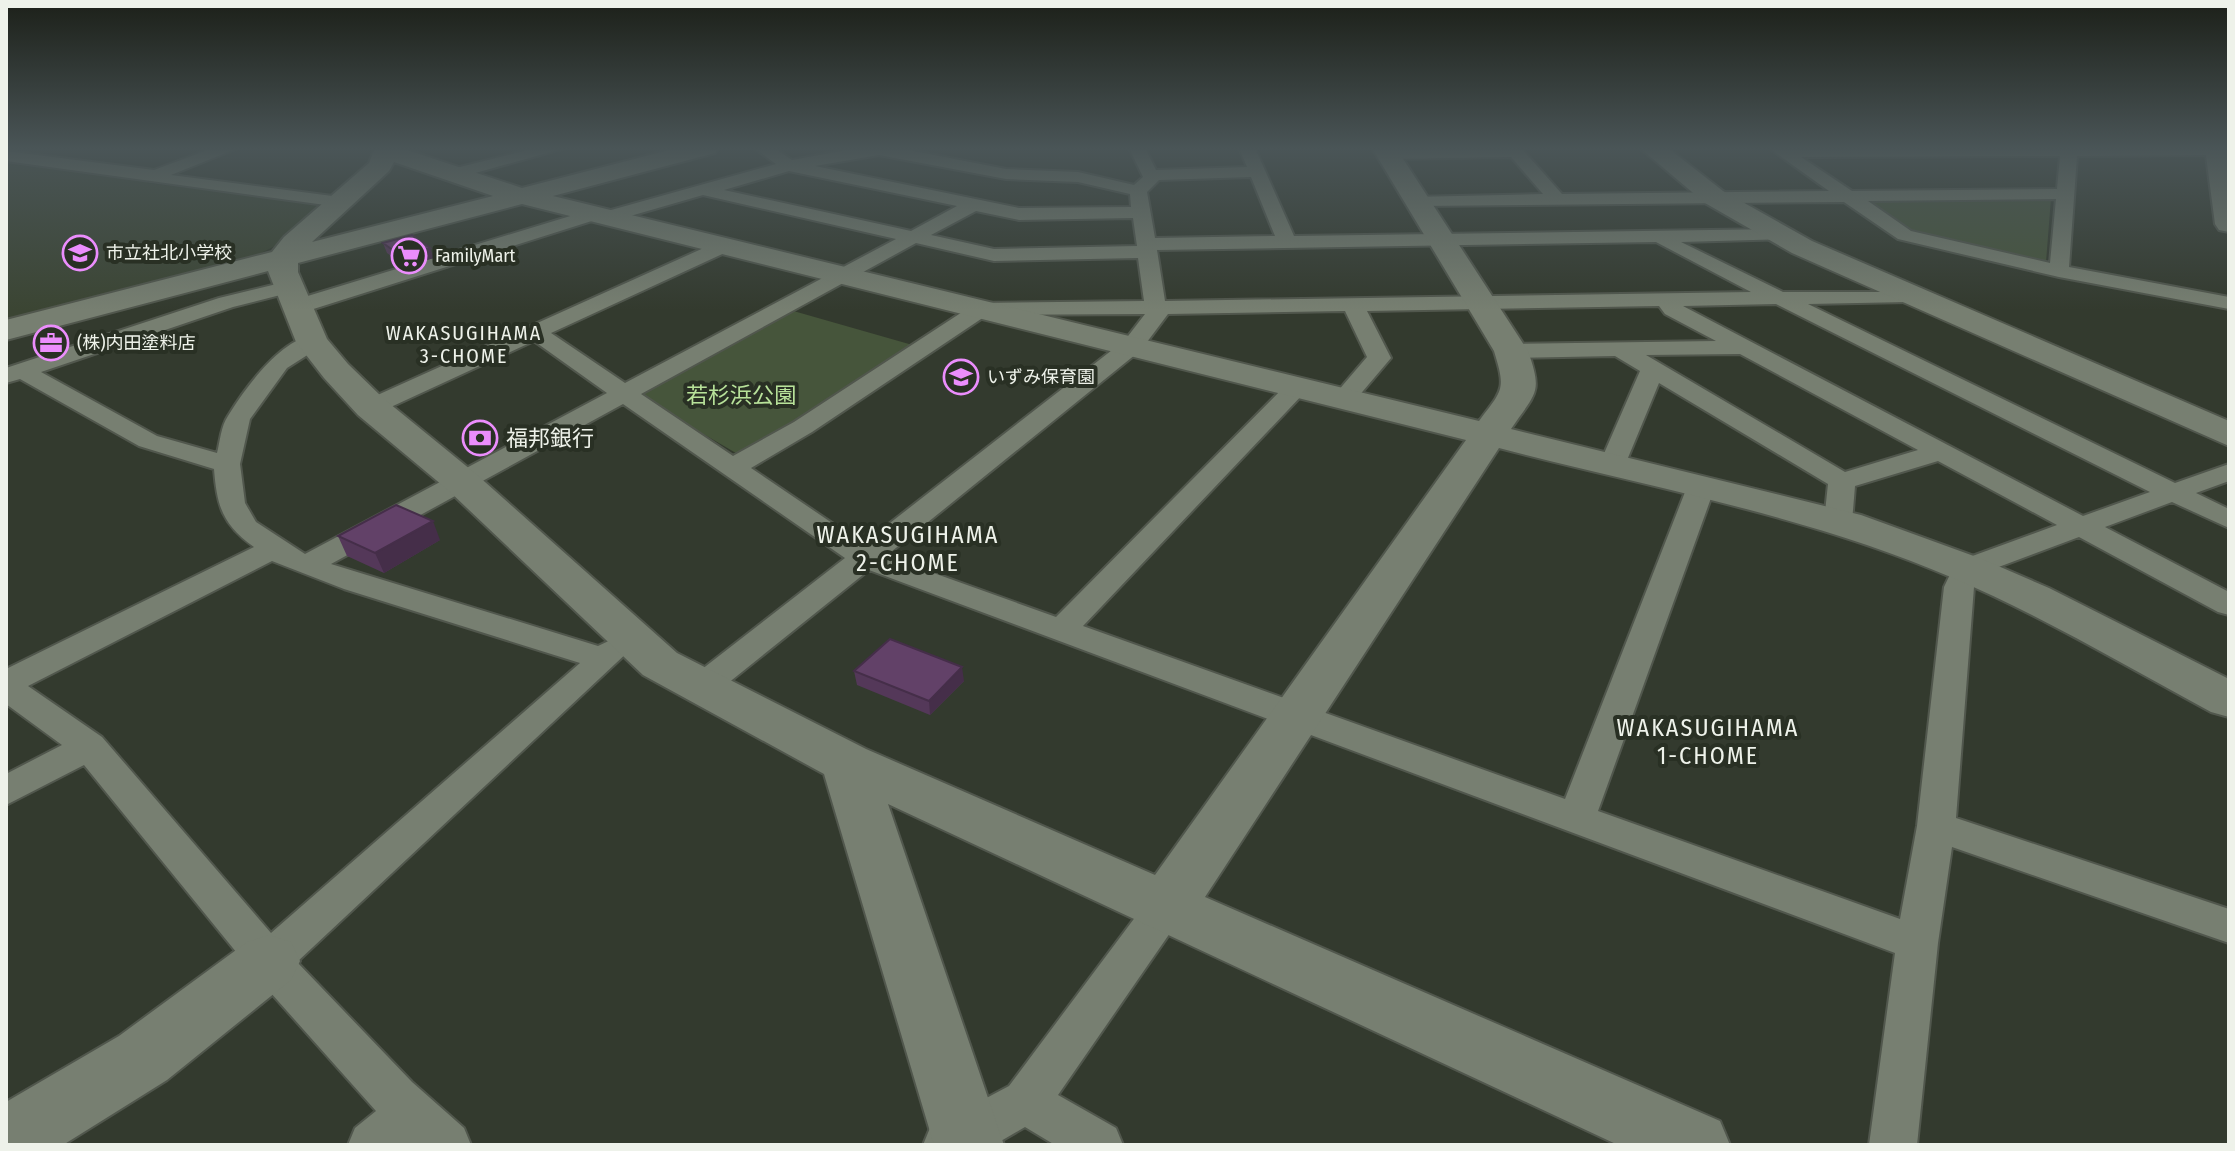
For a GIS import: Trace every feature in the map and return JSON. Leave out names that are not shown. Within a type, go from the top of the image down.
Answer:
[{"type":"street","points":[[340,202],[294,243],[283,257],[283,272],[312,342],[371,407],[462,482],[616,648]]},
{"type":"street","points":[[6,330],[492,202]]},
{"type":"street","points":[[544,202],[988,309],[1838,522],[1967,568],[2097,630],[2229,700]]},
{"type":"street","points":[[13,373],[226,302],[292,297],[656,202]]},
{"type":"street","points":[[754,202],[994,255],[1287,242],[1778,235]]},
{"type":"street","points":[[957,202],[1019,214],[1142,212]]},
{"type":"street","points":[[700,688],[1133,345],[1158,308],[1143,202]]},
{"type":"street","points":[[1270,202],[1287,242]]},
{"type":"street","points":[[847,763],[961,1141],[1026,1102],[1165,908],[1516,395],[1521,381],[1519,366],[1417,202]]},
{"type":"street","points":[[1722,202],[1778,235],[1908,296],[2229,435]]},
{"type":"street","points":[[1856,202],[1905,235],[2059,271],[2229,303]]},
{"type":"street","points":[[2059,271],[2065,202]]},
{"type":"street","points":[[307,565],[973,205]]},
{"type":"street","points":[[1661,237],[1773,298],[2229,520]]},
{"type":"street","points":[[371,407],[724,246]]},
{"type":"street","points":[[732,468],[803,427],[988,309],[1908,296]]},
{"type":"street","points":[[1665,300],[1673,309],[2229,605]]},
{"type":"street","points":[[1343,399],[1379,358],[1353,305]]},
{"type":"street","points":[[535,332],[862,557],[1917,943]]},
{"type":"street","points":[[312,342],[279,363],[238,419],[227,464],[231,503],[245,527],[286,557],[355,583],[616,648],[660,664],[700,688],[847,763],[1695,1145]]},
{"type":"street","points":[[1511,351],[1744,347]]},
{"type":"street","points":[[1619,349],[1842,481],[1942,451]]},
{"type":"street","points":[[1612,465],[1653,369]]},
{"type":"street","points":[[13,373],[148,441],[227,464]]},
{"type":"street","points":[[1062,629],[1297,387]]},
{"type":"street","points":[[1893,1145],[1917,943],[1936,826],[1959,587],[1967,568],[2229,472]]},
{"type":"street","points":[[1838,522],[1842,481]]},
{"type":"street","points":[[1576,818],[1701,487]]},
{"type":"street","points":[[274,548],[6,685],[89,746],[269,961],[411,1113],[447,1145]]},
{"type":"street","points":[[6,1141],[143,1058],[269,961],[616,648]]},
{"type":"street","points":[[6,791],[89,746]]},
{"type":"street","points":[[1936,826],[2229,926]]},
{"type":"street","points":[[1026,1102],[1099,1145]]},
{"type":"street","points":[[372,1145],[411,1113]]},
{"type":"shaded area","points":[[6,202],[304,202],[331,205],[277,245],[253,257],[6,324]]},
{"type":"green space","points":[[1864,202],[2051,202],[2046,262],[1907,231]]},
{"type":"green space","name":"若杉浜公園","points":[[790,310],[916,346],[741,456],[635,394]]},
{"type":"building","points":[[412,235],[430,248],[401,256],[383,243]]},
{"type":"building","points":[[396,505],[433,521],[375,553],[338,536]]},
{"type":"building","points":[[890,639],[962,667],[929,701],[854,671]]},
{"type":"place","name":"市立社北小学校","points":[[80,253]]},
{"type":"place","name":"FamilyMart","points":[[409,256]]},
{"type":"place","name":"(株)内田塗料店","points":[[51,343]]},
{"type":"place","name":"いずみ保育園","points":[[961,377]]},
{"type":"place","name":"福邦銀行","points":[[480,438]]},
{"type":"district","name":"WAKASUGIHAMA 3-CHOME","points":[[464,344]]},
{"type":"district","name":"WAKASUGIHAMA 2-CHOME","points":[[908,549]]},
{"type":"district","name":"WAKASUGIHAMA 1-CHOME","points":[[1708,742]]}]
